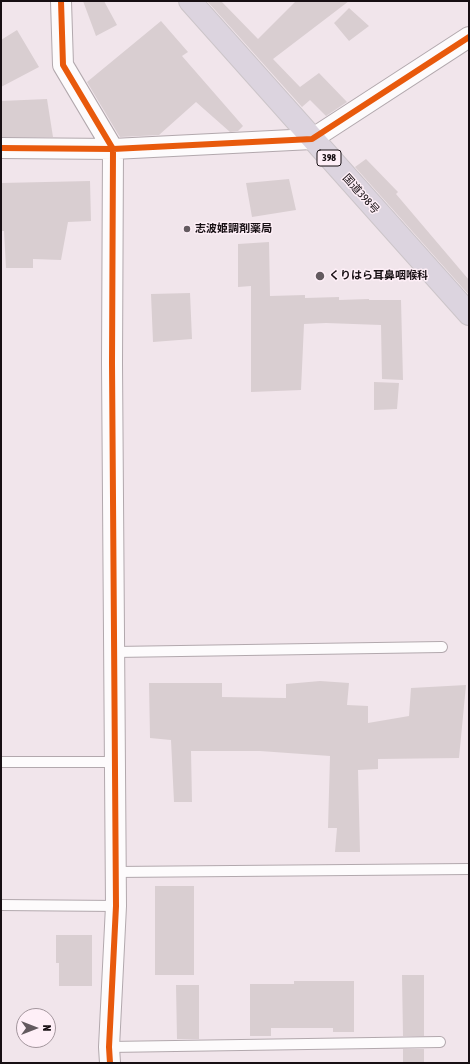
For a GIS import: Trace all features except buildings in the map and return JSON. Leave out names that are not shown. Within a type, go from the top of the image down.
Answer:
[{"type":"highway","name":"国道398号","points":[[190,1],[469,314]]},
{"type":"street","points":[[61,1],[63,66],[113,149],[112,363],[116,906],[109,1055]]},
{"type":"street","points":[[1,148],[113,149],[312,139],[469,37]]},
{"type":"lane","points":[[115,652],[442,647]]},
{"type":"lane","points":[[1,762],[115,762]]},
{"type":"lane","points":[[115,872],[469,869]]},
{"type":"lane","points":[[1,905],[116,906]]},
{"type":"lane","points":[[109,1055],[440,1042]]},
{"type":"cycle path","points":[[61,1],[63,65],[113,149],[112,363],[116,906],[109,1047],[110,1063]]},
{"type":"cycle path","points":[[1,148],[113,149],[312,139],[469,37]]},
{"type":"place","name":"志波姫調剤薬局","points":[[187,229]]},
{"type":"place","name":"くりはら耳鼻咽喉科","points":[[320,276]]}]
